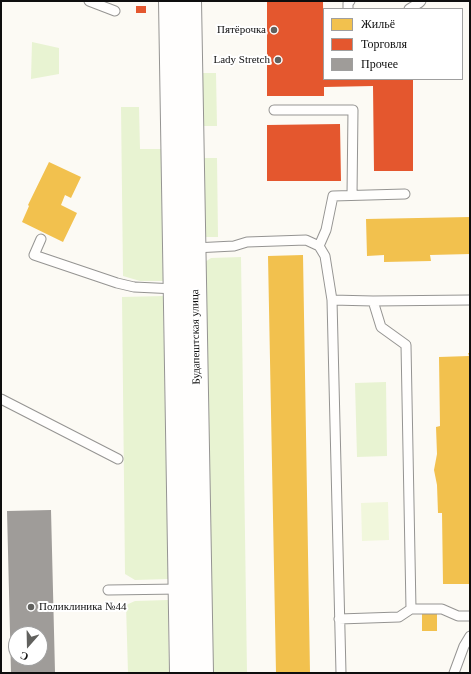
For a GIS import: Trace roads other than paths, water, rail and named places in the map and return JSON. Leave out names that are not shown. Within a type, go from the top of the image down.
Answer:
[{"type":"street","name":"Будапештская улица","points":[[170,1],[184,248],[190,589],[181,673]]},
{"type":"street","name":"Будапештская улица","points":[[184,248],[190,1]]},
{"type":"street","name":"Будапештская улица","points":[[190,589],[202,673]]},
{"type":"lane","points":[[89,1],[115,11]]},
{"type":"lane","points":[[411,8],[421,1]]},
{"type":"lane","points":[[274,110],[352,110],[352,195]]},
{"type":"lane","points":[[319,246],[326,230],[333,196],[405,194]]},
{"type":"lane","points":[[41,239],[34,255],[134,288],[185,288]]},
{"type":"lane","points":[[184,248],[234,246],[246,242],[306,240],[319,246],[325,256],[332,300],[341,673]]},
{"type":"lane","points":[[332,300],[470,300]]},
{"type":"lane","points":[[373,301],[381,327],[406,345],[411,609]]},
{"type":"lane","points":[[1,399],[118,459]]},
{"type":"lane","points":[[108,590],[190,589]]},
{"type":"lane","points":[[340,619],[399,617],[411,609],[442,609],[458,616],[470,616]]},
{"type":"lane","points":[[454,673],[464,646],[470,636]]},
{"type":"place","name":"Пятёрочка","points":[[274,30]]},
{"type":"place","name":"Lady Stretch","points":[[278,60]]},
{"type":"place","name":"Поликлиника №44","points":[[31,607]]}]
